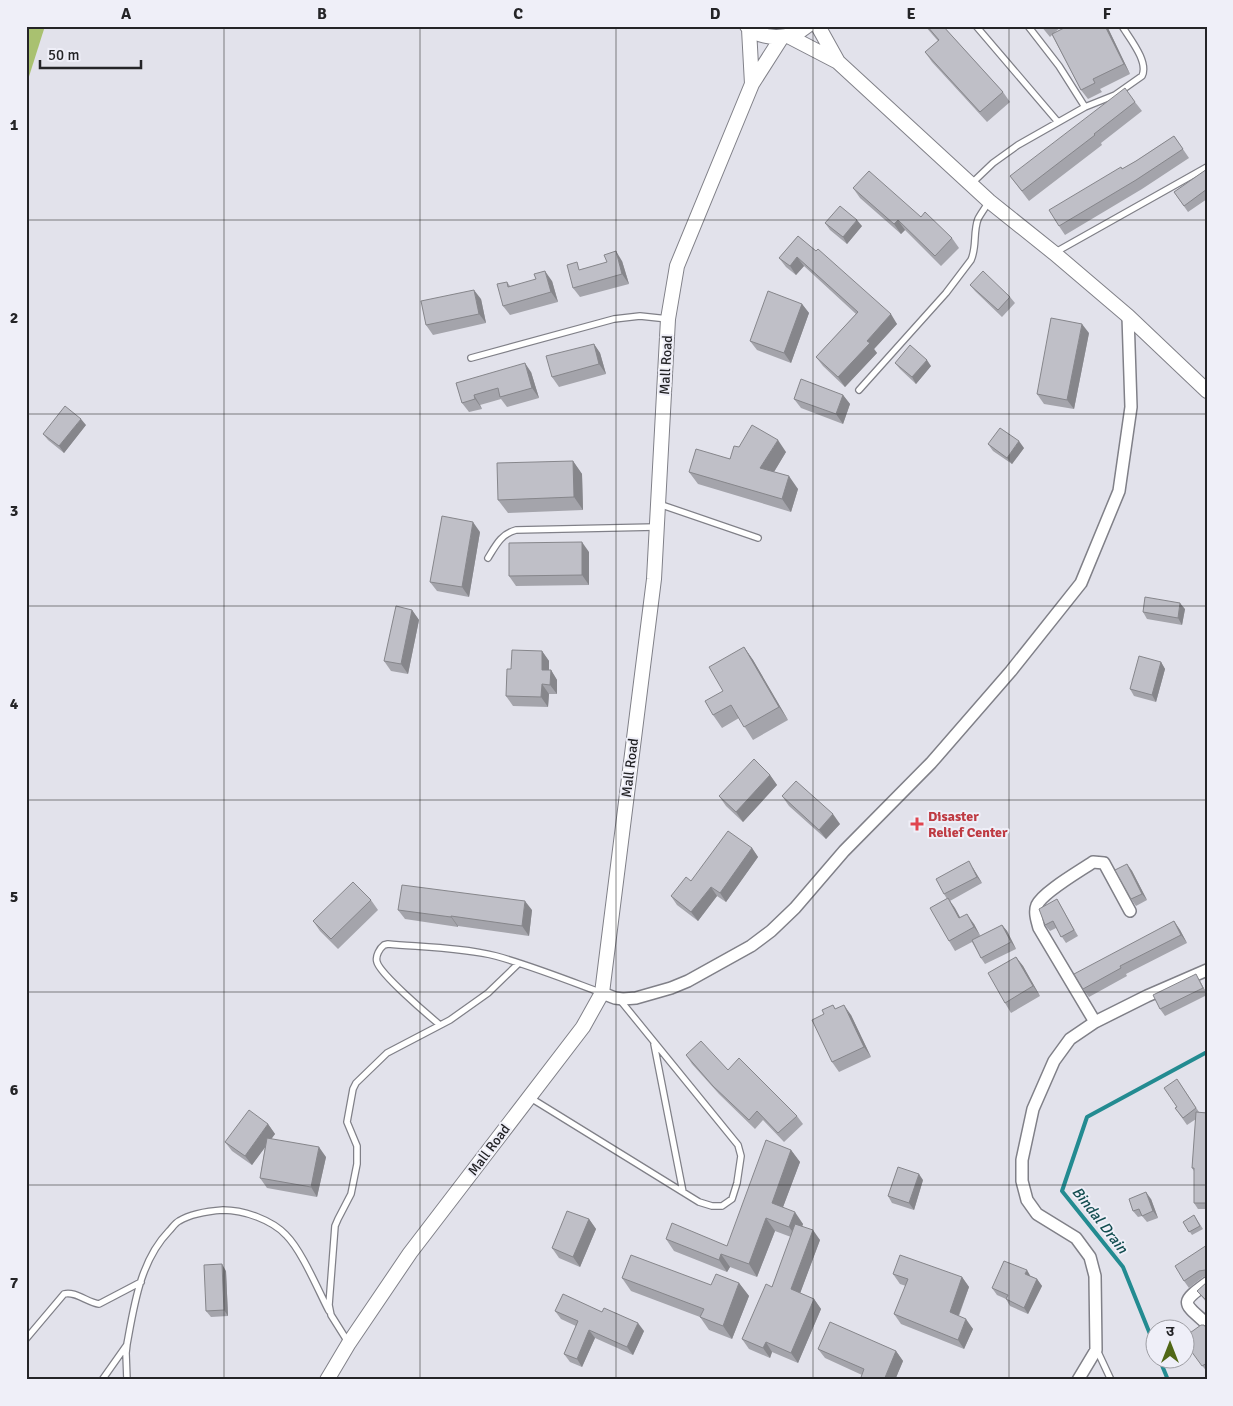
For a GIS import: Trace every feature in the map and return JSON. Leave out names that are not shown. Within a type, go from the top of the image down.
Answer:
[{"type":"street","points":[[752,84],[785,37],[803,30],[807,26]]},
{"type":"street","points":[[818,26],[838,62]]},
{"type":"street","points":[[752,84],[748,28],[765,36],[785,37],[838,62],[989,201],[1128,316],[1207,391]]},
{"type":"street","name":"Mall Road","points":[[327,1380],[349,1343],[410,1253],[583,1027],[602,993],[654,578],[668,319],[671,296],[678,266],[752,84]]},
{"type":"street","points":[[602,993],[618,998],[636,998],[671,988],[688,981],[751,946],[771,931],[795,908],[844,850],[931,763],[1011,672],[1081,583],[1119,491],[1131,407],[1128,316]]},
{"type":"street","points":[[1095,1022],[1040,928],[1036,908],[1040,901],[1050,892],[1093,862],[1100,861],[1104,863],[1130,911]]},
{"type":"street","points":[[1082,1378],[1096,1350],[1095,1276],[1090,1257],[1076,1238],[1037,1214],[1027,1200],[1022,1181],[1022,1160],[1033,1109],[1054,1061],[1070,1040],[1095,1022],[1146,996],[1207,970]]},
{"type":"street","points":[[1207,1283],[1188,1297],[1187,1301],[1190,1309],[1207,1324]]},
{"type":"lane","points":[[976,26],[1058,122]]},
{"type":"lane","points":[[1028,26],[1059,66],[1085,107]]},
{"type":"lane","points":[[971,184],[993,163],[1018,145],[1085,107],[1115,94],[1142,76],[1145,71],[1144,62],[1122,26]]},
{"type":"lane","points":[[1054,253],[1207,168]]},
{"type":"lane","points":[[859,390],[946,293],[971,260],[974,254],[974,237],[978,218],[989,201]]},
{"type":"lane","points":[[471,358],[614,319],[640,316],[668,319]]},
{"type":"lane","points":[[657,504],[758,538]]},
{"type":"lane","points":[[488,558],[507,532],[516,530],[656,527]]},
{"type":"lane","points":[[440,1025],[377,964],[376,957],[384,944],[472,952],[495,956],[540,969],[602,993]]},
{"type":"lane","points":[[331,1315],[330,1304],[336,1226],[338,1218],[351,1194],[357,1164],[357,1146],[347,1122],[353,1089],[356,1083],[387,1053],[450,1020],[488,993],[518,964]]},
{"type":"lane","points":[[529,1097],[699,1202],[712,1206],[722,1206],[732,1199],[737,1183],[741,1156],[738,1144],[618,998]]},
{"type":"lane","points":[[654,1042],[683,1192]]},
{"type":"lane","points":[[127,1380],[127,1344],[147,1264],[162,1238],[179,1221],[207,1211],[232,1210],[258,1218],[276,1227],[286,1235],[296,1249],[331,1315],[349,1343]]},
{"type":"lane","points":[[26,1339],[64,1294],[69,1293],[99,1304],[141,1282]]},
{"type":"lane","points":[[102,1380],[127,1344]]},
{"type":"lane","points":[[1096,1350],[1111,1380]]},
{"type":"green space","points":[[26,26],[45,26],[26,86]]},
{"type":"building","points":[[927,26],[943,26],[1003,92],[980,112],[925,52],[939,40]]},
{"type":"building","points":[[1068,26],[1105,26],[1124,64],[1093,79],[1095,83],[1081,90],[1052,34]]},
{"type":"building","points":[[1125,88],[1135,102],[1022,191],[1010,176]]},
{"type":"building","points":[[1174,136],[1183,149],[1136,180],[1059,226],[1049,210],[1121,167],[1122,169],[1136,161]]},
{"type":"building","points":[[1207,169],[1207,189],[1184,206],[1174,192]]},
{"type":"building","points":[[869,171],[921,217],[925,212],[952,238],[935,256],[898,220],[894,224],[853,188]]},
{"type":"building","points":[[840,206],[857,220],[843,237],[825,223]]},
{"type":"building","points":[[798,236],[816,251],[818,249],[891,314],[867,341],[870,343],[838,377],[816,357],[858,312],[797,257],[790,266],[779,258]]},
{"type":"building","points":[[616,251],[622,274],[573,288],[567,265],[577,262],[579,270],[607,262],[604,255]]},
{"type":"building","points":[[545,271],[551,292],[503,306],[497,284],[507,282],[508,287],[536,279],[534,274]]},
{"type":"building","points":[[983,271],[1010,297],[998,310],[970,285]]},
{"type":"building","points":[[474,290],[479,314],[426,325],[421,301]]},
{"type":"building","points":[[768,291],[802,304],[784,353],[750,341]]},
{"type":"building","points":[[1051,318],[1082,324],[1067,400],[1037,394]]},
{"type":"building","points":[[594,344],[599,364],[552,377],[546,356]]},
{"type":"building","points":[[910,345],[927,360],[912,377],[895,363]]},
{"type":"building","points":[[525,363],[532,388],[500,397],[498,388],[474,395],[475,399],[462,403],[456,383]]},
{"type":"building","points":[[801,379],[843,395],[836,414],[794,399]]},
{"type":"building","points":[[65,406],[81,419],[59,446],[43,434]]},
{"type":"building","points":[[752,425],[778,440],[760,468],[789,476],[782,499],[689,472],[696,449],[730,459],[734,446],[739,447]]},
{"type":"building","points":[[1000,428],[1019,441],[1007,458],[988,444]]},
{"type":"building","points":[[573,461],[574,497],[498,500],[497,463]]},
{"type":"building","points":[[442,516],[473,522],[462,587],[430,582]]},
{"type":"building","points":[[582,542],[582,575],[509,576],[509,543]]},
{"type":"building","points":[[1145,597],[1180,603],[1178,618],[1143,612]]},
{"type":"building","points":[[396,606],[412,610],[401,664],[384,661]]},
{"type":"building","points":[[744,647],[779,707],[744,727],[731,705],[713,715],[705,701],[723,691],[709,667]]},
{"type":"building","points":[[512,650],[542,651],[542,670],[551,670],[550,685],[542,684],[541,697],[506,696],[507,669],[511,669]]},
{"type":"building","points":[[1139,656],[1161,662],[1152,695],[1130,689]]},
{"type":"building","points":[[754,759],[770,775],[736,812],[719,796]]},
{"type":"building","points":[[796,781],[833,814],[819,830],[782,796]]},
{"type":"building","points":[[728,831],[752,848],[720,893],[711,887],[691,912],[671,896],[686,877],[691,881]]},
{"type":"building","points":[[969,861],[977,877],[944,894],[936,879]]},
{"type":"building","points":[[1127,864],[1142,894],[1131,899],[1115,870]]},
{"type":"building","points":[[353,882],[371,900],[331,939],[313,921]]},
{"type":"building","points":[[402,885],[525,901],[522,926],[398,910]]},
{"type":"building","points":[[948,898],[959,918],[967,914],[974,927],[949,941],[930,908]]},
{"type":"building","points":[[1057,899],[1074,930],[1061,937],[1053,921],[1045,925],[1039,909]]},
{"type":"building","points":[[1174,921],[1181,935],[1120,966],[1121,968],[1083,989],[1074,974]]},
{"type":"building","points":[[1002,925],[1011,942],[981,958],[972,940]]},
{"type":"building","points":[[1016,957],[1033,986],[1005,1003],[988,973]]},
{"type":"building","points":[[1196,974],[1203,988],[1160,1009],[1153,995]]},
{"type":"building","points":[[833,1005],[835,1009],[844,1005],[864,1047],[832,1062],[812,1020],[824,1014],[822,1010]]},
{"type":"building","points":[[701,1041],[728,1070],[739,1058],[797,1116],[778,1133],[757,1111],[749,1120],[713,1086],[686,1055]]},
{"type":"building","points":[[1177,1079],[1196,1108],[1183,1118],[1164,1088]]},
{"type":"building","points":[[249,1110],[268,1124],[245,1156],[225,1142]]},
{"type":"building","points":[[1196,1112],[1207,1113],[1207,1203],[1194,1203],[1194,1168],[1192,1168]]},
{"type":"building","points":[[267,1138],[319,1147],[311,1187],[260,1178]]},
{"type":"building","points":[[766,1140],[791,1150],[772,1203],[795,1212],[789,1227],[766,1218],[749,1264],[721,1254],[719,1260],[666,1239],[672,1223],[727,1246]]},
{"type":"building","points":[[898,1167],[919,1174],[909,1203],[888,1196]]},
{"type":"building","points":[[1146,1192],[1153,1211],[1142,1216],[1139,1209],[1133,1211],[1129,1199]]},
{"type":"building","points":[[567,1211],[589,1219],[573,1257],[552,1248]]},
{"type":"building","points":[[1194,1215],[1200,1226],[1189,1232],[1183,1222]]},
{"type":"building","points":[[795,1224],[813,1230],[791,1289],[814,1299],[791,1353],[766,1342],[763,1348],[742,1339],[766,1284],[772,1287]]},
{"type":"building","points":[[1207,1245],[1207,1271],[1199,1271],[1184,1281],[1175,1266]]},
{"type":"building","points":[[631,1255],[711,1285],[716,1274],[739,1283],[723,1326],[700,1317],[704,1309],[622,1278]]},
{"type":"building","points":[[900,1255],[962,1277],[950,1312],[966,1319],[958,1340],[894,1314],[908,1279],[893,1274]]},
{"type":"building","points":[[1004,1261],[1027,1270],[1025,1274],[1037,1279],[1024,1308],[1006,1299],[1008,1295],[992,1288]]},
{"type":"building","points":[[222,1264],[224,1310],[206,1311],[204,1265]]},
{"type":"building","points":[[1207,1282],[1207,1298],[1205,1299],[1197,1291]]},
{"type":"building","points":[[563,1294],[602,1312],[604,1308],[638,1323],[627,1347],[589,1330],[577,1359],[564,1354],[578,1321],[555,1311]]},
{"type":"building","points":[[830,1322],[896,1351],[884,1380],[860,1380],[864,1369],[818,1349]]},
{"type":"building","points":[[1204,1325],[1207,1329],[1207,1363],[1202,1366],[1196,1358],[1196,1329]]},
{"type":"waterway","name":"Bindal Drain","points":[[1146,1324],[1123,1267],[1062,1191],[1087,1117],[1207,1052]]},
{"type":"waterway","name":"Bindal Drain","points":[[1163,1368],[1168,1380]]},
{"type":"place","name":"Disaster Relief Center","points":[[917,824]]}]
